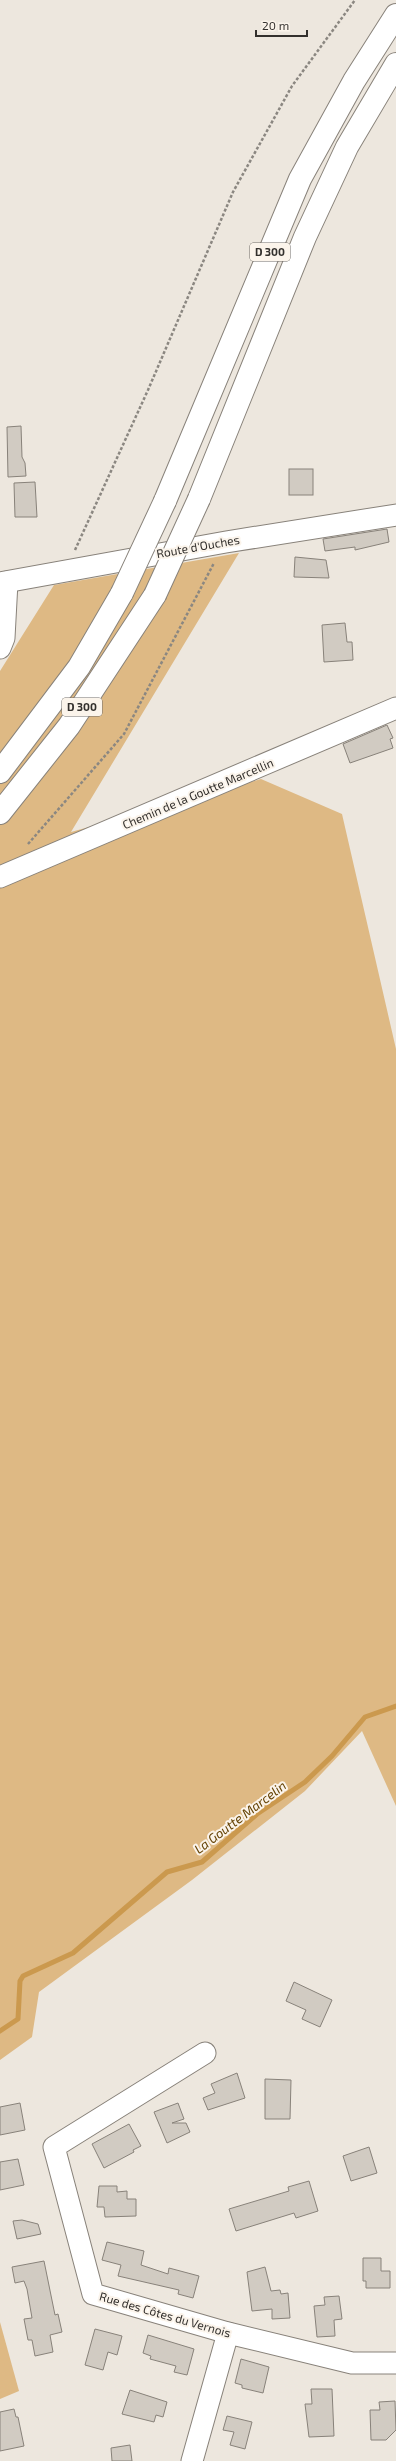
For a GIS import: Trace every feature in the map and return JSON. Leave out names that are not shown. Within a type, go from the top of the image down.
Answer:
[{"type":"main road","name":"D 300","points":[[0,772],[79,667],[122,593],[165,501],[300,178],[354,81],[396,15]]},
{"type":"main road","name":"D 300","points":[[0,813],[69,726],[155,595],[199,499],[305,237],[347,147],[396,64]]},
{"type":"street","name":"Route d'Ouches","points":[[4,583],[226,542],[396,515]]},
{"type":"street","points":[[0,648],[4,638],[4,583]]},
{"type":"street","name":"Chemin de la Goutte Marcellin","points":[[0,877],[396,708]]},
{"type":"street","name":"Rue des Côtes du Vernois","points":[[205,2053],[54,2147],[93,2294],[228,2333],[352,2363],[396,2363]]},
{"type":"street","points":[[192,2461],[228,2333]]},
{"type":"path","points":[[67,571],[84,526],[148,390],[233,192],[292,86],[355,0]]},
{"type":"path","points":[[27,845],[124,734],[226,542]]},
{"type":"shaded area","points":[[239,553],[71,832],[261,779],[342,814],[396,1049],[396,1806],[362,1731],[305,1791],[192,1880],[39,1992],[32,2037],[0,2060],[0,671],[54,585]]},
{"type":"shaded area","points":[[0,2322],[19,2391],[0,2399]]},
{"type":"building","points":[[21,426],[22,457],[25,463],[26,476],[8,477],[7,427]]},
{"type":"building","points":[[289,469],[313,469],[313,495],[289,495]]},
{"type":"building","points":[[35,482],[37,517],[15,517],[14,483]]},
{"type":"building","points":[[387,529],[389,542],[355,550],[355,547],[325,551],[323,539]]},
{"type":"building","points":[[295,557],[326,560],[329,578],[294,577]]},
{"type":"building","points":[[345,623],[347,642],[352,642],[353,660],[324,662],[322,625]]},
{"type":"building","points":[[387,725],[393,738],[390,739],[393,748],[350,763],[343,744]]},
{"type":"building","points":[[294,1982],[332,2000],[320,2027],[302,2019],[306,2010],[286,2001]]},
{"type":"building","points":[[237,2073],[245,2098],[208,2110],[203,2098],[215,2093],[211,2084]]},
{"type":"building","points":[[265,2079],[291,2080],[290,2119],[265,2119]]},
{"type":"building","points":[[20,2103],[25,2130],[0,2135],[0,2107]]},
{"type":"building","points":[[178,2103],[184,2119],[172,2123],[186,2123],[190,2132],[167,2143],[154,2112]]},
{"type":"building","points":[[129,2124],[141,2146],[133,2150],[134,2152],[104,2168],[92,2144]]},
{"type":"building","points":[[369,2147],[377,2173],[351,2181],[343,2156]]},
{"type":"building","points":[[18,2159],[24,2185],[0,2190],[0,2162]]},
{"type":"building","points":[[309,2181],[318,2211],[296,2218],[294,2213],[236,2231],[229,2209],[289,2191],[288,2187]]},
{"type":"building","points":[[99,2186],[117,2186],[117,2192],[127,2191],[127,2199],[136,2199],[136,2216],[105,2217],[104,2207],[97,2207]]},
{"type":"building","points":[[22,2220],[38,2224],[41,2234],[17,2239],[13,2221]]},
{"type":"building","points":[[107,2242],[144,2251],[141,2265],[168,2274],[169,2268],[199,2276],[193,2298],[178,2294],[179,2290],[118,2276],[121,2265],[102,2260]]},
{"type":"building","points":[[363,2258],[381,2258],[381,2271],[390,2271],[390,2288],[366,2288],[366,2281],[363,2281]]},
{"type":"building","points":[[44,2261],[55,2315],[58,2314],[62,2332],[50,2335],[53,2352],[35,2356],[32,2340],[28,2340],[24,2319],[32,2318],[27,2289],[24,2281],[15,2283],[12,2267]]},
{"type":"building","points":[[265,2267],[271,2291],[280,2290],[281,2294],[288,2293],[290,2318],[272,2319],[272,2309],[252,2311],[247,2272]]},
{"type":"building","points":[[339,2296],[342,2319],[334,2320],[335,2336],[317,2337],[314,2306],[325,2305],[324,2297]]},
{"type":"building","points":[[95,2329],[122,2336],[117,2355],[108,2352],[103,2370],[85,2365]]},
{"type":"building","points":[[148,2335],[194,2349],[187,2375],[174,2372],[176,2366],[150,2359],[151,2356],[143,2353]]},
{"type":"building","points":[[241,2359],[269,2367],[263,2393],[242,2388],[242,2385],[235,2383]]},
{"type":"building","points":[[311,2389],[332,2389],[334,2436],[309,2437],[305,2404],[312,2404]]},
{"type":"building","points":[[130,2390],[167,2402],[163,2417],[156,2415],[154,2422],[122,2414]]},
{"type":"building","points":[[395,2401],[396,2430],[386,2440],[371,2440],[370,2410],[380,2410],[379,2402]]},
{"type":"building","points":[[14,2409],[16,2417],[18,2417],[24,2446],[0,2451],[0,2412]]},
{"type":"building","points":[[227,2416],[252,2422],[245,2449],[230,2445],[234,2432],[223,2430]]},
{"type":"building","points":[[130,2445],[132,2461],[112,2461],[111,2448]]},
{"type":"waterway","name":"La Goutte Marcelin","points":[[0,2031],[18,2019],[20,1981],[23,1976],[73,1953],[167,1872],[202,1862],[257,1814],[305,1782],[332,1756],[365,1717],[396,1706]]}]
